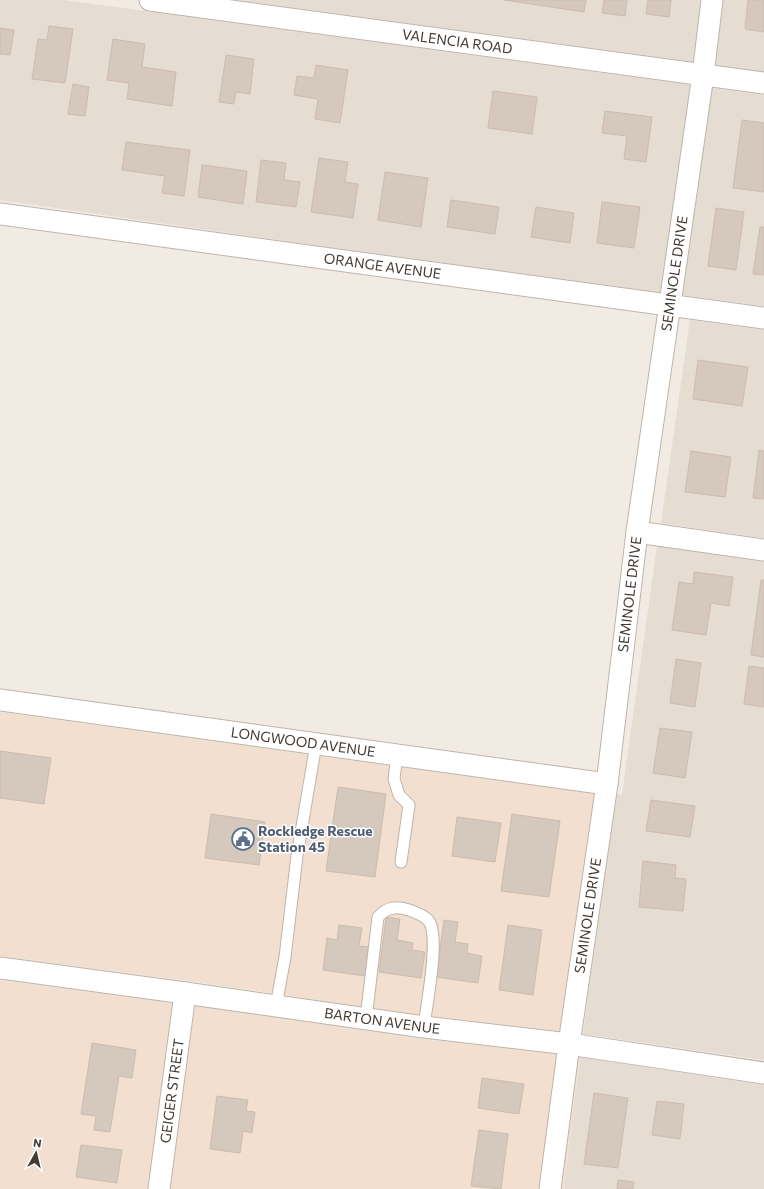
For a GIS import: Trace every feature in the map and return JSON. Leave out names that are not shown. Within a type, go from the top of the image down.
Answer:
[{"type":"street","name":"VALENCIA ROAD","points":[[150,0],[764,83]]},
{"type":"street","name":"SEMINOLE DRIVE","points":[[550,1189],[569,1044],[607,784],[637,532],[703,75],[712,0]]},
{"type":"street","name":"ORANGE AVENUE","points":[[0,214],[764,318]]},
{"type":"street","points":[[637,532],[764,550]]},
{"type":"street","name":"LONGWOOD AVENUE","points":[[0,700],[607,784]]},
{"type":"street","name":"BARTON AVENUE","points":[[0,968],[424,1027],[569,1044],[764,1073]]},
{"type":"street","name":"GEIGER STREET","points":[[158,1189],[185,993]]},
{"type":"lane","points":[[276,1006],[285,957],[297,856],[316,744]]},
{"type":"lane","points":[[397,755],[394,779],[399,795],[409,805],[401,862]]},
{"type":"lane","points":[[366,1019],[378,917],[384,911],[392,907],[402,908],[415,912],[428,920],[432,929],[434,949],[424,1027]]},
{"type":"shaded area","points":[[0,0],[64,0],[691,85],[661,293],[0,200]]},
{"type":"shaded area","points":[[236,0],[702,0],[694,62]]},
{"type":"shaded area","points":[[722,0],[764,0],[764,72],[714,65]]},
{"type":"shaded area","points":[[711,88],[764,95],[764,306],[682,295]]},
{"type":"shaded area","points":[[690,320],[764,330],[764,538],[661,523]]},
{"type":"shaded area","points":[[657,546],[764,562],[764,1060],[583,1034],[596,929],[616,794],[622,795]]},
{"type":"shaded area","points":[[0,712],[595,794],[561,1031],[425,1016],[197,982],[0,956]]},
{"type":"shaded area","points":[[0,980],[174,1003],[148,1189],[0,1189]]},
{"type":"shaded area","points":[[194,1005],[422,1039],[558,1054],[540,1189],[169,1189]]},
{"type":"shaded area","points":[[578,1057],[580,1057],[564,1189],[560,1189]]},
{"type":"shaded area","points":[[580,1057],[764,1084],[764,1189],[564,1189]]},
{"type":"building","points":[[504,0],[586,0],[584,12]]},
{"type":"building","points":[[604,0],[627,0],[625,16],[602,13]]},
{"type":"building","points":[[648,0],[671,0],[669,17],[646,14]]},
{"type":"building","points":[[748,0],[764,0],[764,32],[745,29]]},
{"type":"building","points":[[49,26],[73,29],[65,83],[32,79],[38,39],[47,40]]},
{"type":"building","points":[[0,28],[14,30],[10,55],[0,54]]},
{"type":"building","points":[[113,39],[145,44],[142,67],[176,72],[172,106],[127,99],[129,83],[107,80]]},
{"type":"building","points":[[226,55],[254,59],[250,94],[236,92],[234,104],[219,102]]},
{"type":"building","points":[[316,65],[348,70],[340,123],[315,119],[318,99],[294,95],[297,76],[314,78]]},
{"type":"building","points":[[73,84],[89,87],[85,116],[68,114]]},
{"type":"building","points":[[493,91],[537,97],[532,134],[488,128]]},
{"type":"building","points":[[605,111],[652,117],[646,162],[624,159],[627,136],[602,133]]},
{"type":"building","points":[[742,120],[764,123],[764,192],[733,188]]},
{"type":"building","points":[[126,142],[190,150],[184,196],[162,193],[165,176],[122,170]]},
{"type":"building","points":[[319,158],[348,162],[345,182],[358,184],[353,218],[311,212]]},
{"type":"building","points":[[261,160],[286,163],[284,180],[300,182],[296,207],[256,202]]},
{"type":"building","points":[[202,165],[247,171],[243,204],[198,197]]},
{"type":"building","points":[[385,172],[428,178],[421,227],[378,220]]},
{"type":"building","points":[[451,200],[499,207],[495,234],[447,227]]},
{"type":"building","points":[[602,202],[640,207],[634,248],[597,243]]},
{"type":"building","points":[[536,207],[574,213],[570,243],[531,237]]},
{"type":"building","points":[[716,208],[744,212],[736,270],[708,266]]},
{"type":"building","points":[[760,227],[764,227],[764,275],[753,274]]},
{"type":"building","points":[[698,360],[748,367],[742,406],[693,399]]},
{"type":"building","points":[[759,450],[764,451],[764,499],[753,498]]},
{"type":"building","points":[[691,451],[731,457],[725,497],[685,492]]},
{"type":"building","points":[[694,572],[733,577],[729,606],[711,603],[706,635],[672,630],[679,582],[693,584]]},
{"type":"building","points":[[761,580],[764,580],[764,657],[751,655]]},
{"type":"building","points":[[676,659],[701,663],[695,707],[670,703]]},
{"type":"building","points":[[749,666],[764,668],[764,707],[744,704]]},
{"type":"building","points":[[660,728],[692,732],[685,778],[653,773]]},
{"type":"building","points":[[0,751],[51,758],[44,804],[0,798]]},
{"type":"building","points":[[338,787],[386,794],[375,877],[326,871]]},
{"type":"building","points":[[651,800],[695,806],[690,837],[646,831]]},
{"type":"building","points":[[211,814],[265,822],[259,865],[205,858]]},
{"type":"building","points":[[512,814],[560,821],[549,897],[501,891]]},
{"type":"building","points":[[457,817],[501,823],[495,862],[452,856]]},
{"type":"building","points":[[643,861],[676,865],[675,878],[686,879],[683,911],[639,907]]},
{"type":"building","points":[[386,917],[400,919],[397,940],[413,943],[412,950],[425,952],[421,978],[379,972]]},
{"type":"building","points":[[444,920],[458,922],[455,942],[468,944],[467,953],[482,956],[478,983],[436,977]]},
{"type":"building","points":[[339,925],[362,928],[359,946],[369,947],[365,976],[323,970],[327,938],[337,940]]},
{"type":"building","points":[[508,925],[542,930],[533,995],[499,990]]},
{"type":"building","points":[[92,1043],[136,1050],[132,1078],[119,1076],[110,1132],[94,1130],[96,1116],[81,1114]]},
{"type":"building","points":[[482,1078],[524,1084],[519,1114],[478,1108]]},
{"type":"building","points":[[594,1093],[628,1098],[618,1168],[584,1164]]},
{"type":"building","points":[[217,1096],[248,1100],[246,1111],[255,1112],[252,1133],[243,1131],[240,1153],[210,1149]]},
{"type":"building","points":[[657,1101],[684,1104],[680,1139],[652,1135]]},
{"type":"building","points":[[479,1130],[508,1134],[501,1189],[471,1186]]},
{"type":"building","points":[[81,1145],[122,1150],[117,1183],[76,1177]]},
{"type":"building","points":[[618,1180],[634,1182],[633,1189],[617,1189]]},
{"type":"place","name":"Rockledge Rescue Station 45","points":[[243,839]]}]
